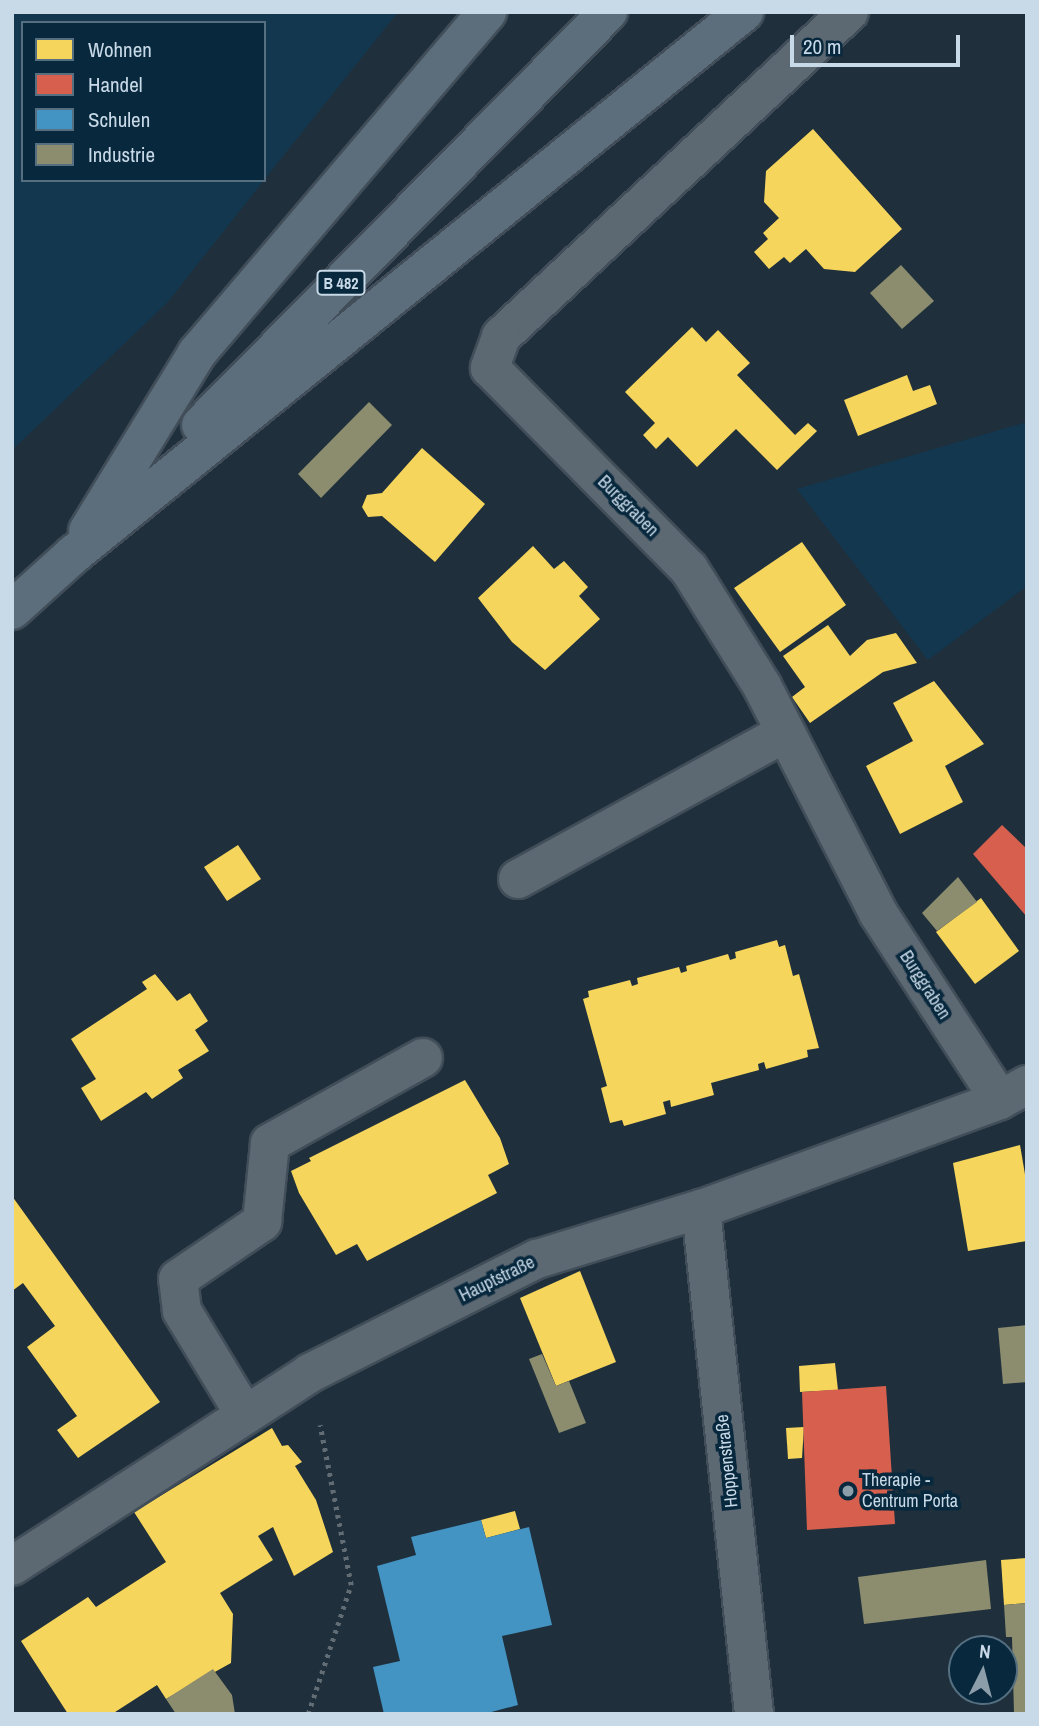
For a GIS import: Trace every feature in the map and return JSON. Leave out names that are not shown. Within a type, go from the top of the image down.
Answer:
[{"type":"main road","points":[[74,554],[197,353],[487,12]]},
{"type":"main road","name":"B 482","points":[[12,610],[74,554],[608,12]]},
{"type":"main road","points":[[74,554],[744,12]]},
{"type":"street","name":"Burggraben","points":[[849,12],[501,337],[490,368],[690,569],[786,733],[878,913],[1013,1093]]},
{"type":"street","points":[[518,879],[786,733]]},
{"type":"street","points":[[245,1415],[182,1311],[178,1279],[262,1222],[270,1143],[423,1058]]},
{"type":"street","name":"Hauptstraße","points":[[12,1566],[310,1373],[537,1258],[701,1209],[1013,1093]]},
{"type":"street","name":"Hoppenstraße","points":[[701,1209],[754,1714]]},
{"type":"path","points":[[308,1714],[351,1585],[310,1373]]},
{"type":"shaded area","points":[[12,12],[398,12],[266,178],[266,21],[21,21],[21,182],[263,182],[167,303],[12,450]]},
{"type":"shaded area","points":[[1027,422],[1027,586],[928,660],[797,489]]},
{"type":"building: Wohnen","points":[[813,129],[902,229],[855,272],[824,269],[806,249],[790,263],[784,257],[769,269],[754,252],[768,239],[763,233],[779,218],[764,202],[766,171]]},
{"type":"building: Wohnen","points":[[692,327],[706,342],[718,330],[750,363],[737,375],[795,435],[808,423],[817,431],[777,470],[736,429],[697,467],[668,437],[656,449],[643,435],[655,423],[625,392]]},
{"type":"building: Wohnen","points":[[907,375],[913,391],[930,385],[937,404],[858,436],[844,400]]},
{"type":"building: Wohnen","points":[[422,448],[485,504],[435,562],[382,516],[368,517],[362,507],[367,495],[382,493]]},
{"type":"building: Wohnen","points":[[802,542],[846,605],[780,652],[734,588]]},
{"type":"building: Wohnen","points":[[533,546],[554,569],[564,561],[588,587],[579,596],[600,619],[545,670],[512,642],[478,598]]},
{"type":"building: Wohnen","points":[[828,625],[850,656],[867,640],[896,633],[917,663],[883,672],[810,723],[792,697],[805,687],[783,656]]},
{"type":"building: Wohnen","points":[[934,681],[984,744],[945,766],[963,802],[900,834],[866,766],[913,741],[893,703]]},
{"type":"building: Wohnen","points":[[238,845],[261,879],[227,901],[204,867]]},
{"type":"building: Wohnen","points":[[981,898],[1019,951],[975,984],[936,932]]},
{"type":"building: Wohnen","points":[[777,940],[779,947],[785,945],[793,976],[799,974],[819,1048],[807,1050],[808,1057],[766,1069],[764,1062],[758,1064],[759,1070],[711,1083],[714,1095],[671,1107],[670,1100],[663,1102],[666,1114],[624,1126],[622,1120],[610,1123],[601,1088],[607,1086],[583,999],[589,997],[588,991],[630,980],[632,986],[638,984],[637,978],[679,967],[681,973],[687,971],[686,966],[728,954],[730,960],[736,958],[735,952]]},
{"type":"building: Wohnen","points":[[155,974],[177,1001],[190,993],[208,1021],[195,1030],[209,1051],[178,1070],[183,1078],[152,1099],[146,1092],[101,1121],[81,1088],[96,1079],[71,1039],[147,989],[142,982]]},
{"type":"building: Wohnen","points":[[465,1080],[500,1138],[509,1164],[488,1175],[497,1193],[367,1261],[357,1244],[336,1255],[299,1193],[291,1171],[311,1161],[309,1158]]},
{"type":"building: Wohnen","points":[[1020,1145],[1027,1186],[1027,1241],[968,1251],[953,1163]]},
{"type":"building: Wohnen","points":[[12,1196],[160,1402],[78,1458],[57,1430],[77,1416],[27,1347],[55,1326],[23,1283],[12,1291]]},
{"type":"building: Wohnen","points":[[580,1271],[616,1362],[556,1386],[520,1298]]},
{"type":"building: Wohnen","points":[[835,1363],[838,1390],[800,1392],[799,1366]]},
{"type":"building: Wohnen","points":[[804,1427],[802,1458],[788,1459],[786,1428]]},
{"type":"building: Wohnen","points":[[272,1428],[282,1446],[288,1445],[302,1462],[295,1466],[316,1500],[333,1552],[294,1576],[273,1527],[258,1536],[273,1560],[220,1593],[233,1614],[231,1663],[166,1699],[157,1685],[112,1714],[68,1714],[21,1641],[88,1597],[96,1607],[166,1562],[134,1512]]},
{"type":"building: Wohnen","points":[[515,1511],[520,1529],[486,1538],[481,1520]]},
{"type":"building: Wohnen","points":[[1027,1558],[1027,1603],[1004,1605],[1001,1560]]},
{"type":"building: Handel","points":[[1002,825],[1027,849],[1027,917],[973,854]]},
{"type":"building: Handel","name":"Therapie - Centrum Porta","points":[[886,1386],[895,1524],[807,1530],[802,1392]]},
{"type":"building: Schulen","points":[[481,1520],[486,1538],[529,1527],[552,1625],[502,1636],[518,1705],[484,1714],[384,1714],[373,1667],[400,1661],[377,1566],[416,1555],[411,1537]]},
{"type":"building: Industrie","points":[[901,265],[934,301],[902,329],[870,293]]},
{"type":"building: Industrie","points":[[369,402],[392,425],[321,498],[298,474]]},
{"type":"building: Industrie","points":[[958,877],[977,902],[937,931],[922,913]]},
{"type":"building: Industrie","points":[[1027,1325],[1027,1382],[1003,1384],[998,1328]]},
{"type":"building: Industrie","points":[[542,1354],[556,1386],[569,1381],[586,1423],[559,1433],[529,1359]]},
{"type":"building: Industrie","points":[[986,1560],[991,1609],[864,1624],[858,1577]]},
{"type":"building: Industrie","points":[[1027,1603],[1027,1714],[1014,1714],[1014,1705],[1018,1705],[1018,1635],[1006,1635],[1004,1605]]},
{"type":"building: Industrie","points":[[213,1669],[232,1695],[235,1714],[176,1714],[166,1699]]},
{"type":"place","name":"Therapie - Centrum Porta","points":[[848,1491]]}]
